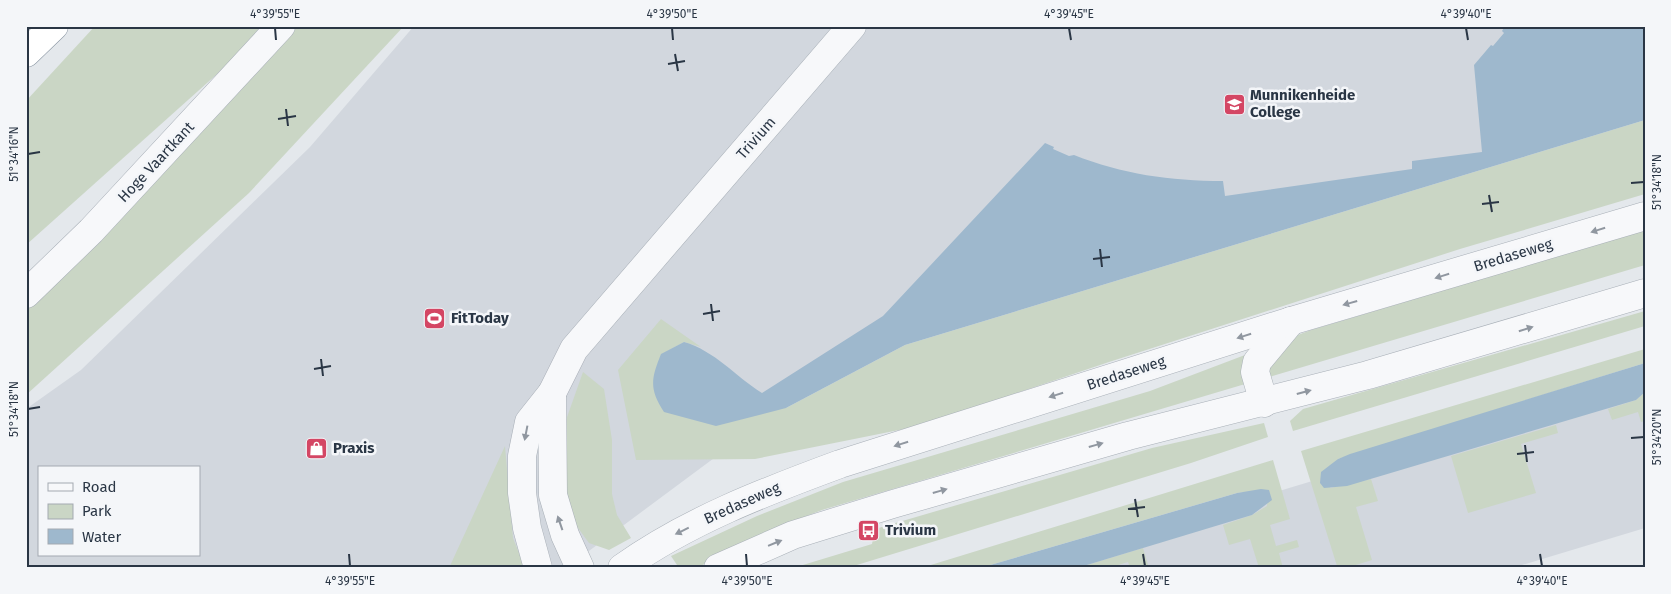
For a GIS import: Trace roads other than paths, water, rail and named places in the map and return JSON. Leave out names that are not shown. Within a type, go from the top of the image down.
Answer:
[{"type":"highway","points":[[26,53],[54,26]]},
{"type":"street","name":"Hoge Vaartkant","points":[[26,294],[92,231],[281,26]]},
{"type":"street","name":"Trivium","points":[[538,568],[527,528],[522,493],[522,456],[529,422],[552,393],[574,349],[852,26]]},
{"type":"street","name":"Bredaseweg","points":[[622,568],[672,536],[769,490],[840,464],[1291,321],[1645,216]]},
{"type":"street","points":[[718,568],[793,535],[893,504],[1128,436],[1264,403],[1368,375],[1645,293]]},
{"type":"street","points":[[1264,403],[1255,372],[1256,362],[1291,321]]},
{"type":"street","name":"Trivium","points":[[552,393],[553,495],[565,535],[580,568]]},
{"type":"water","points":[[1505,26],[1645,26],[1645,120],[905,345],[786,408],[716,426],[664,412],[659,404],[653,384],[655,370],[661,354],[684,342],[705,351],[762,393],[883,316],[1045,143],[1069,156],[1074,155],[1128,172],[1184,180],[1223,181],[1225,196],[1412,169],[1412,161],[1482,152],[1474,65],[1504,33],[1502,31]]},
{"type":"water","points":[[1645,363],[1645,392],[1636,400],[1347,486],[1324,488],[1320,483],[1321,472],[1338,459],[1350,454]]},
{"type":"water","points":[[1261,489],[1269,490],[1272,500],[1252,515],[1077,568],[980,568],[1237,493]]},
{"type":"place","name":"Munnikenheide College","points":[[1234,104]]},
{"type":"place","name":"FitToday","points":[[435,318]]},
{"type":"place","name":"Praxis","points":[[317,448]]},
{"type":"place","name":"Trivium","points":[[869,530]]}]
